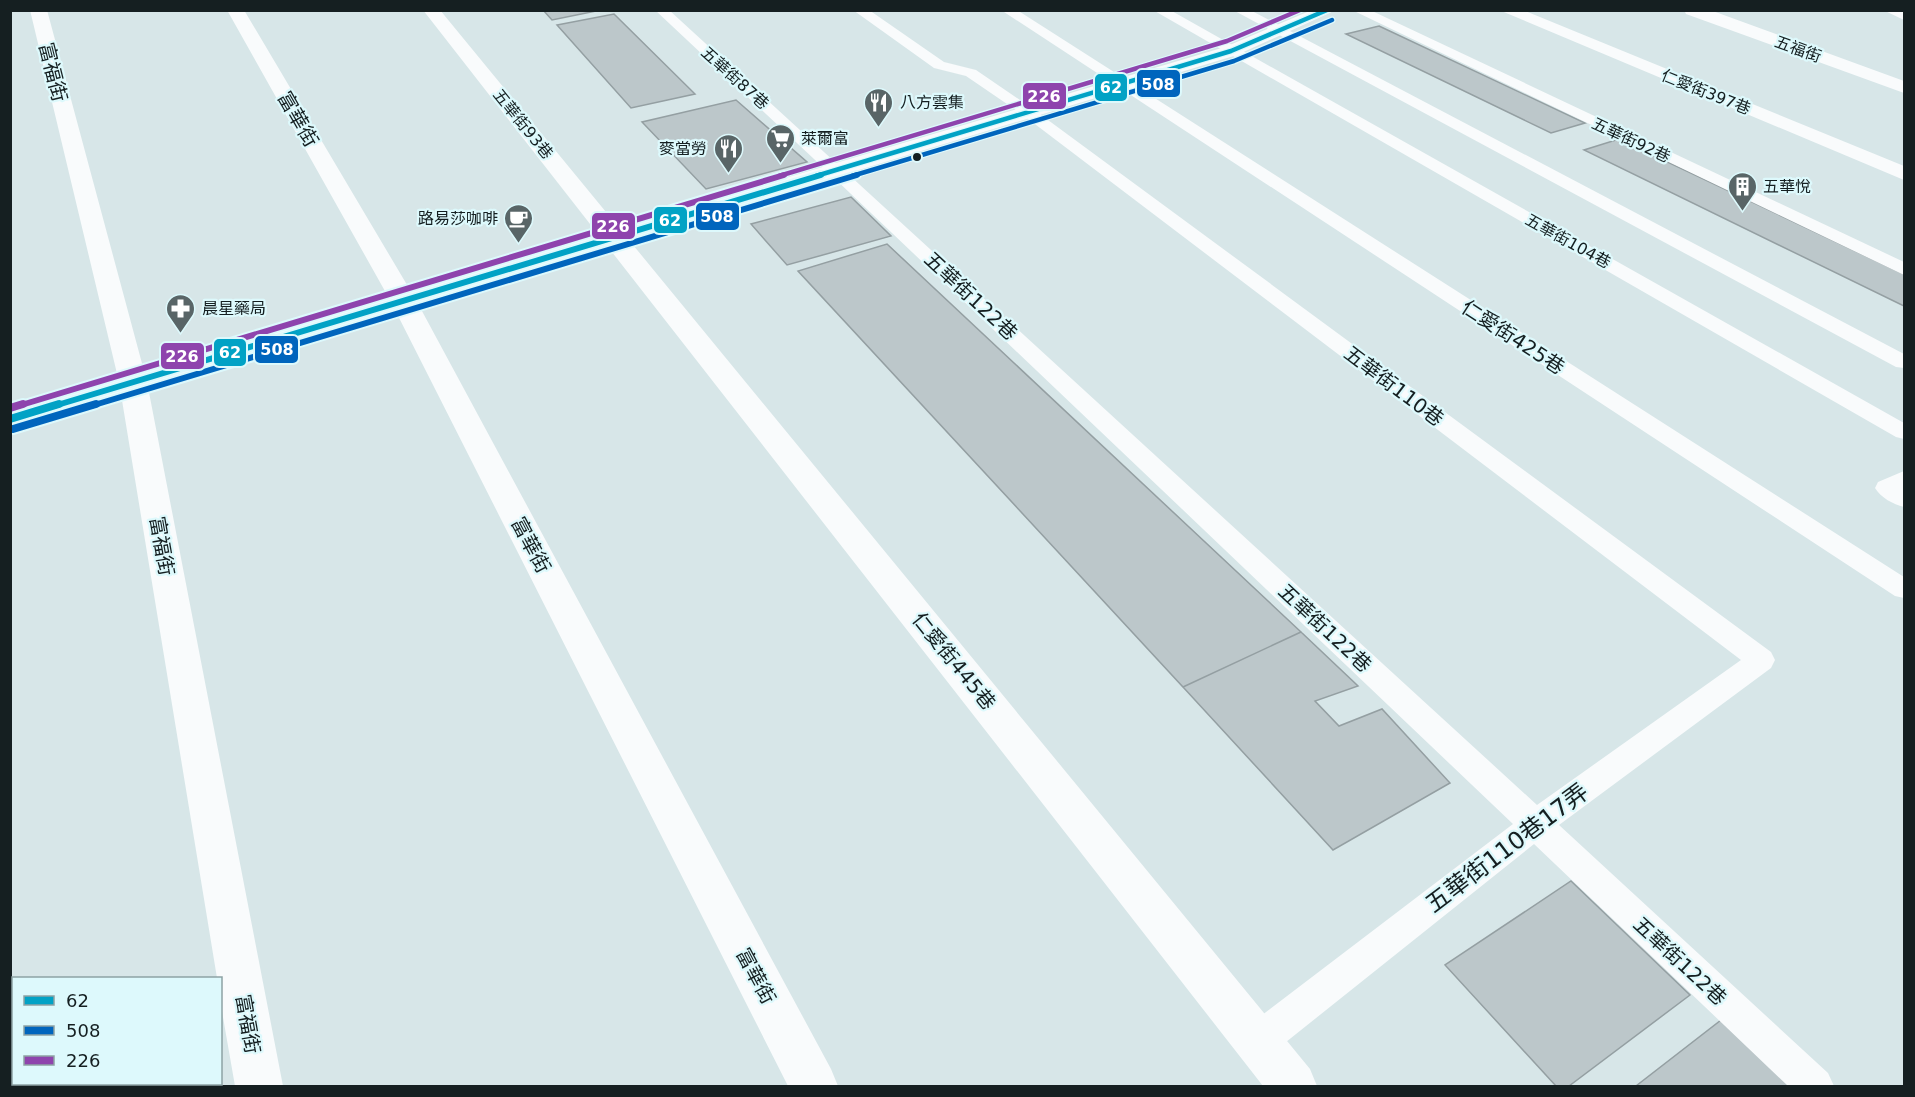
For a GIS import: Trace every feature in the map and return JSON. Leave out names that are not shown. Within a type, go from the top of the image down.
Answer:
[{"type":"street","name":"富福街","points":[[38,10],[133,382],[259,1086]]},
{"type":"street","name":"富華街","points":[[235,10],[403,300],[814,1086]]},
{"type":"street","name":"五華街93巷","points":[[431,10],[614,237]]},
{"type":"street","points":[[10,419],[1231,51],[1328,10]]},
{"type":"street","name":"仁愛街397巷","points":[[1507,10],[1905,174]]},
{"type":"street","name":"五福街","points":[[1692,10],[1905,87]]},
{"type":"street","points":[[1891,10],[1905,15]]},
{"type":"street","name":"仁愛街445巷","points":[[614,237],[1293,1086]]},
{"type":"lane","name":"五華街87巷","points":[[661,10],[836,170]]},
{"type":"lane","name":"五華街110巷","points":[[859,10],[939,65],[970,73],[1028,112],[1761,660]]},
{"type":"lane","name":"仁愛街425巷","points":[[1007,10],[1905,589]]},
{"type":"lane","name":"五華街104巷","points":[[1159,10],[1905,432]]},
{"type":"lane","points":[[1239,10],[1905,362]]},
{"type":"lane","name":"五華街92巷","points":[[1358,10],[1905,269]]},
{"type":"lane","name":"五華街122巷","points":[[836,170],[1815,1086]]},
{"type":"lane","points":[[1905,479],[1887,488],[1905,499]]},
{"type":"lane","name":"五華街110巷17弄","points":[[1258,1041],[1535,825],[1761,660]]},
{"type":"building","points":[[543,10],[601,10],[552,20]]},
{"type":"building","points":[[614,14],[695,94],[631,108],[557,25]]},
{"type":"building","points":[[1379,26],[1585,123],[1551,133],[1346,34]]},
{"type":"building","points":[[736,100],[807,162],[706,189],[642,122]]},
{"type":"building","name":"五華悅","points":[[1619,139],[1904,274],[1904,306],[1584,150]]},
{"type":"building","points":[[851,197],[891,236],[787,265],[751,224]]},
{"type":"building","points":[[887,244],[1301,632],[1183,687],[798,271]]},
{"type":"building","points":[[1301,632],[1358,686],[1315,701],[1339,726],[1382,709],[1450,783],[1333,850],[1183,687]]},
{"type":"building","points":[[1571,881],[1690,995],[1569,1086],[1556,1086],[1445,965]]},
{"type":"building","points":[[1725,1017],[1800,1086],[1636,1086]]},
{"type":"transit line","name":"226","points":[[10,408],[1227,41],[1300,10]]},
{"type":"transit line","name":"62","points":[[10,419],[1231,51],[1327,10]]},
{"type":"transit line","name":"508","points":[[13,429],[1234,61],[1332,20]]},
{"type":"place","name":"八方雲集","points":[[879,128]]},
{"type":"place","name":"萊爾富","points":[[780,164]]},
{"type":"place","name":"麥當勞","points":[[728,174]]},
{"type":"place","name":"五華悅","points":[[1742,212]]},
{"type":"place","name":"路易莎咖啡","points":[[519,244]]},
{"type":"place","name":"晨星藥局","points":[[181,334]]}]
